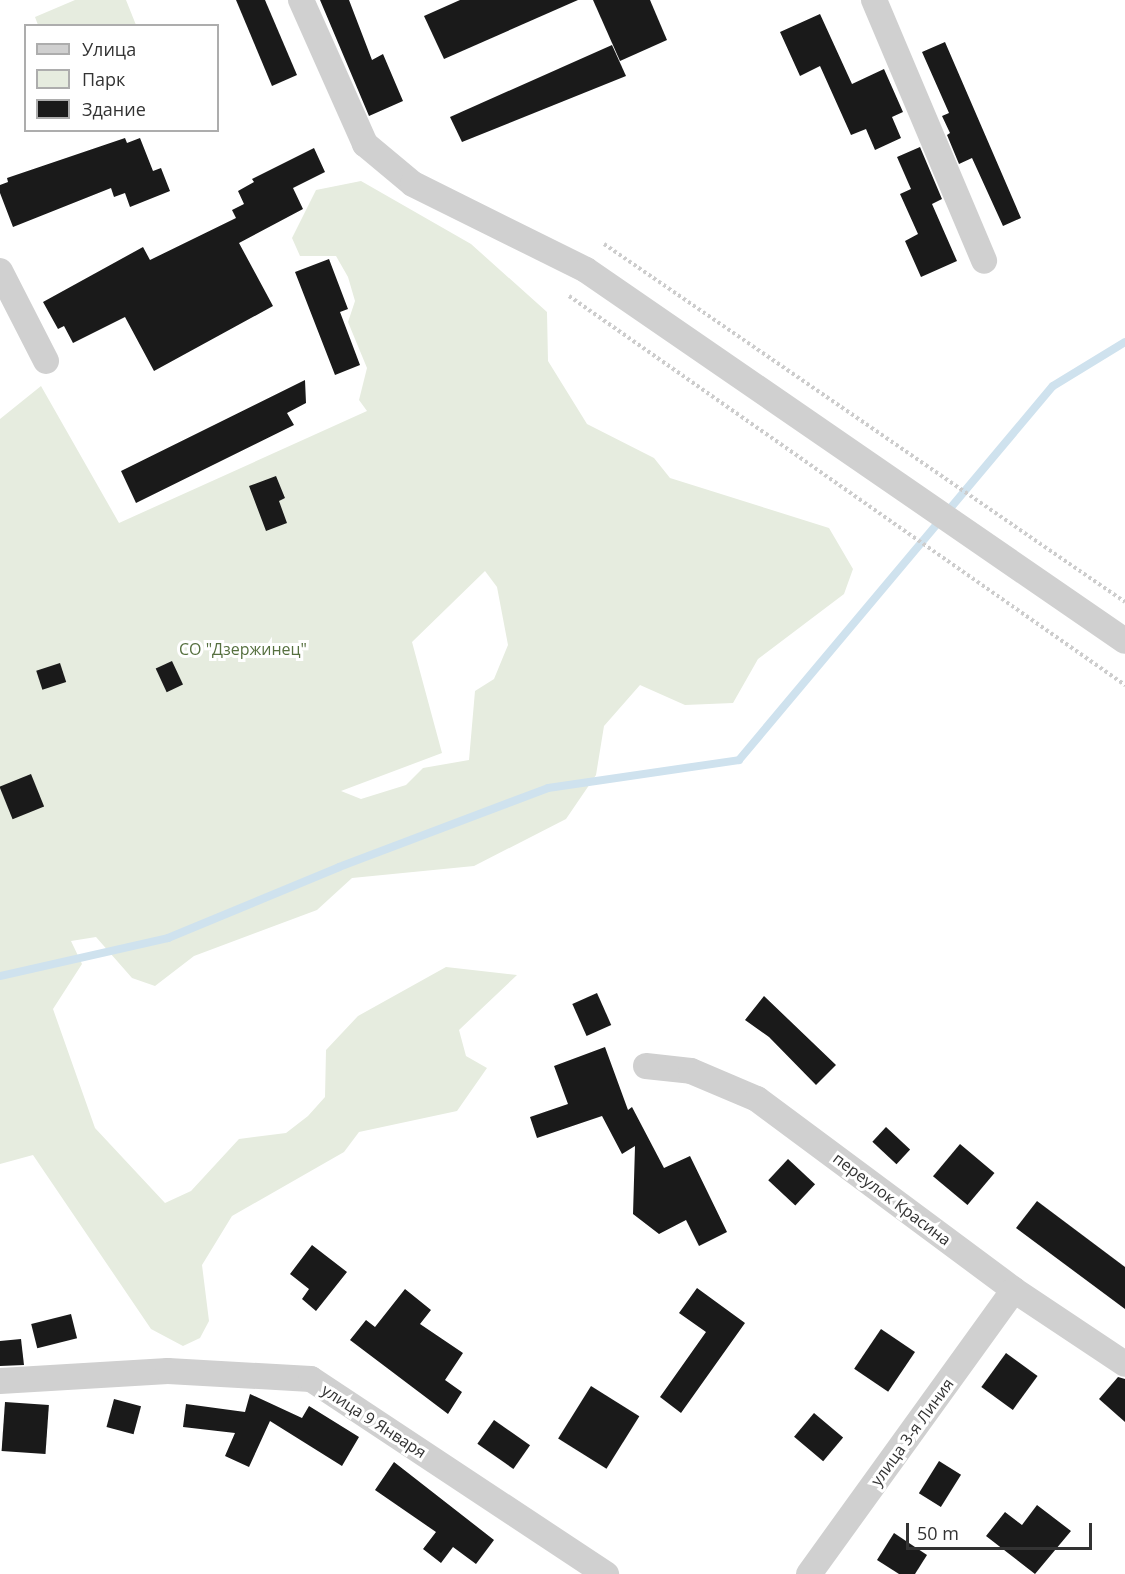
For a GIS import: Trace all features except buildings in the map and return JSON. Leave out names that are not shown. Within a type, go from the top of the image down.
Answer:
[{"type":"street","points":[[301,0],[365,144],[413,184],[586,270],[1125,641]]},
{"type":"street","points":[[874,0],[984,261]]},
{"type":"street","points":[[0,271],[46,361]]},
{"type":"street","name":"переулок Красина","points":[[646,1066],[691,1071],[757,1099],[1014,1290],[1125,1364]]},
{"type":"street","name":"улица 3-я Линия","points":[[809,1574],[1014,1290]]},
{"type":"street","name":"улица 9 Января","points":[[0,1381],[168,1371],[311,1379],[606,1574]]},
{"type":"path","points":[[604,244],[1125,602]]},
{"type":"path","points":[[569,296],[1125,684]]},
{"type":"green space","points":[[75,0],[126,0],[136,24],[38,24],[35,17]]},
{"type":"green space","name":"СО \"Дзержинец\"","points":[[361,181],[471,244],[547,312],[548,361],[587,424],[654,458],[670,478],[829,528],[853,569],[844,594],[758,659],[733,703],[685,705],[640,685],[604,726],[596,775],[566,819],[474,866],[352,878],[317,910],[194,956],[155,986],[132,978],[96,937],[71,941],[82,964],[53,1009],[95,1128],[165,1203],[191,1191],[239,1139],[286,1133],[308,1116],[325,1097],[326,1050],[358,1016],[446,967],[517,975],[459,1030],[466,1056],[487,1068],[457,1111],[359,1132],[344,1152],[232,1216],[202,1265],[209,1321],[200,1338],[183,1346],[151,1329],[33,1155],[0,1164],[0,419],[41,386],[119,523],[367,411],[359,400],[367,368],[348,322],[355,301],[348,277],[336,256],[300,256],[292,238],[316,190]],"holes":[[[485,571],[497,587],[508,645],[494,679],[475,691],[469,760],[423,768],[406,785],[361,799],[341,791],[442,753],[412,642]]]},
{"type":"waterway","points":[[0,976],[168,938],[339,867],[548,788],[739,760],[1053,386],[1125,342]]}]
